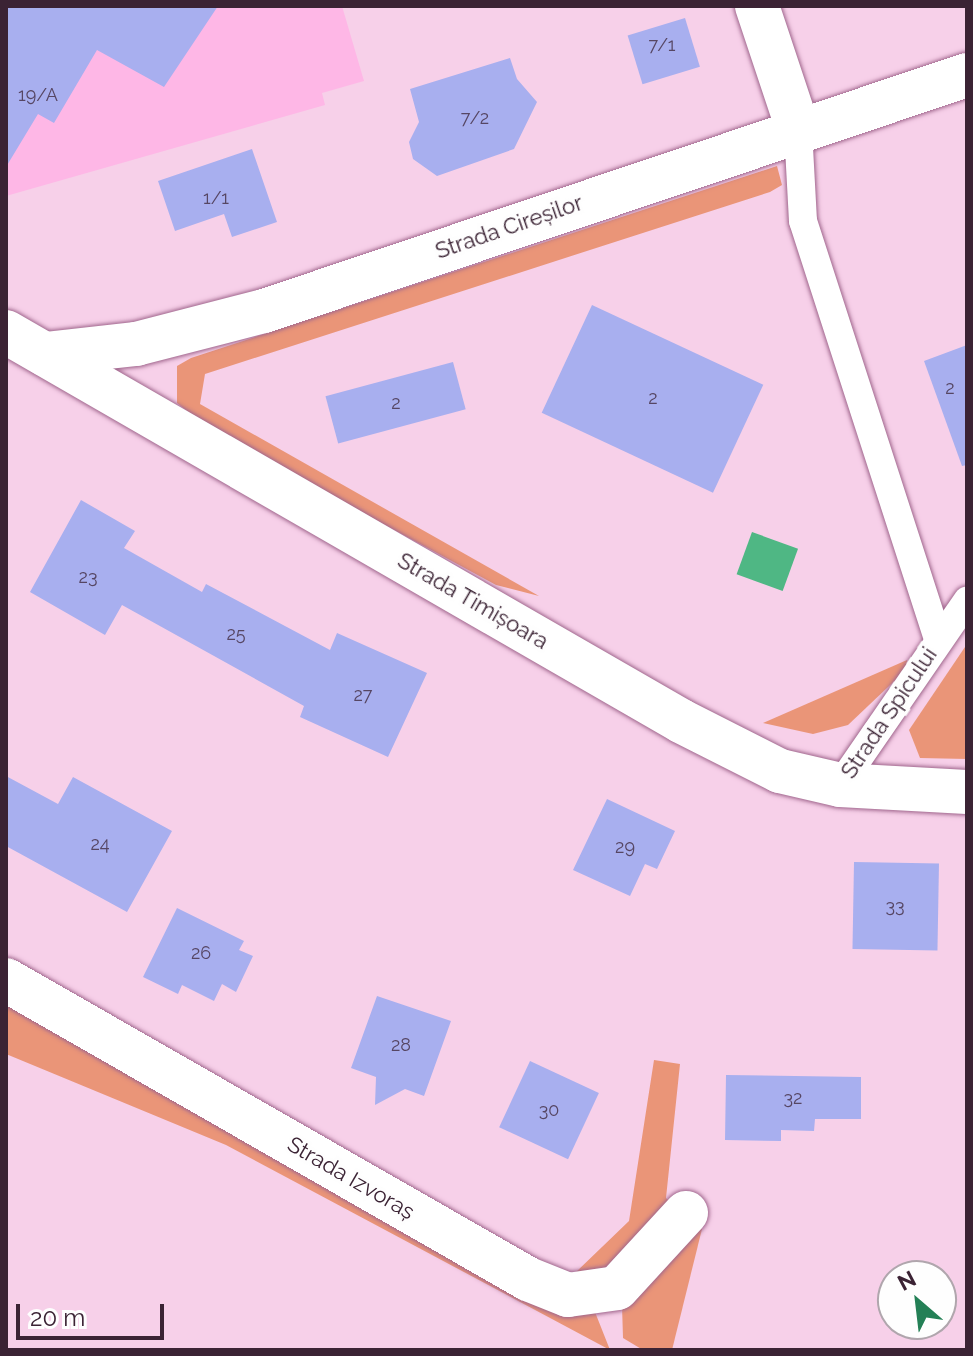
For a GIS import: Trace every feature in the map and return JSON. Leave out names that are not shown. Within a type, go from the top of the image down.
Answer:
[{"type":"street","points":[[757,6],[798,129]]},
{"type":"street","name":"Strada Cireșilor","points":[[45,354],[136,344],[264,311],[798,129],[967,75]]},
{"type":"street","name":"Strada Timișoara","points":[[6,332],[681,721],[780,771],[840,785],[967,792]]},
{"type":"street","name":"Strada Izvoraș","points":[[6,980],[528,1279],[568,1295],[617,1288],[686,1213]]},
{"type":"lane","points":[[798,129],[803,221],[938,640]]},
{"type":"lane","name":"Strada Spicului","points":[[840,785],[967,601]]},
{"type":"shaded area","points":[[6,6],[342,6],[364,81],[322,93],[325,105],[6,196]]},
{"type":"shaded area","points":[[777,166],[782,185],[770,192],[205,374],[200,404],[539,596],[496,585],[215,433],[177,403],[177,366],[191,358]]},
{"type":"shaded area","points":[[752,532],[798,549],[783,591],[737,574]]},
{"type":"shaded area","points":[[967,644],[967,759],[920,758],[909,730]]},
{"type":"shaded area","points":[[907,660],[907,669],[848,725],[813,734],[763,723]]},
{"type":"shaded area","points":[[6,999],[595,1312],[610,1350],[226,1145],[6,1054]]},
{"type":"shaded area","points":[[654,1060],[680,1064],[666,1198],[672,1204],[607,1275],[575,1273],[629,1221]]},
{"type":"shaded area","points":[[693,1222],[702,1229],[672,1350],[643,1350],[623,1338],[622,1305]]},
{"type":"building","points":[[6,6],[218,6],[164,87],[97,50],[54,123],[38,114],[6,167]]},
{"type":"building","points":[[685,18],[700,67],[643,84],[628,36]]},
{"type":"building","points":[[510,58],[517,79],[537,102],[514,149],[437,176],[413,159],[409,142],[419,122],[410,89]]},
{"type":"building","points":[[252,149],[277,222],[232,237],[224,214],[175,231],[158,181]]},
{"type":"building","points":[[592,305],[763,385],[713,493],[542,413]]},
{"type":"building","points":[[967,345],[967,465],[962,466],[924,361]]},
{"type":"building","points":[[453,362],[466,409],[338,443],[325,396]]},
{"type":"building","points":[[81,500],[135,531],[124,548],[202,592],[206,584],[330,650],[337,633],[427,673],[388,757],[300,717],[304,706],[122,605],[105,635],[30,592]]},
{"type":"building","points":[[6,776],[58,804],[73,777],[172,831],[127,912],[6,846]]},
{"type":"building","points":[[607,799],[675,831],[657,869],[645,864],[630,896],[573,870]]},
{"type":"building","points":[[854,862],[939,863],[937,950],[852,949]]},
{"type":"building","points":[[177,908],[244,941],[239,950],[253,956],[236,992],[222,984],[214,1001],[182,985],[178,994],[143,977]]},
{"type":"building","points":[[377,996],[451,1021],[424,1096],[405,1089],[375,1105],[376,1077],[351,1068]]},
{"type":"building","points":[[530,1061],[599,1093],[568,1159],[499,1127]]},
{"type":"building","points":[[726,1075],[861,1077],[861,1119],[815,1119],[814,1131],[781,1130],[781,1141],[725,1140]]}]
